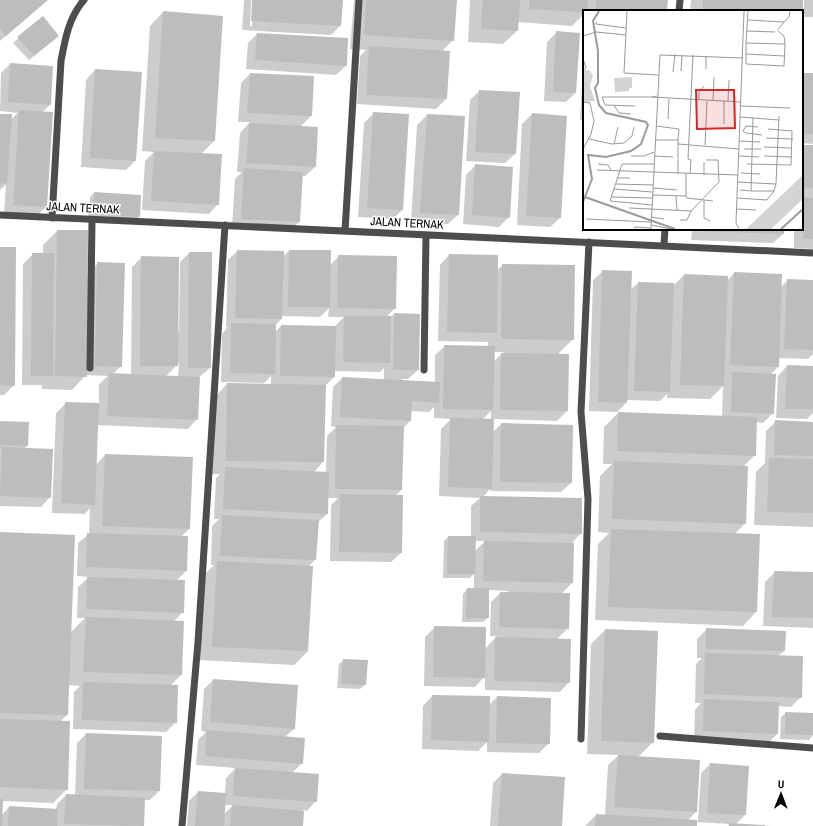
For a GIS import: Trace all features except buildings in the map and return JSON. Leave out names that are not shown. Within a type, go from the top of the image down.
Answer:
[{"type":"street","points":[[52,218],[61,60],[64,41],[70,23],[75,12],[84,0]]},
{"type":"street","points":[[345,231],[359,0]]},
{"type":"street","name":"JALAN TERNAK","points":[[0,215],[813,253]]},
{"type":"street","points":[[90,368],[92,220]]},
{"type":"street","points":[[182,826],[198,642],[224,225]]},
{"type":"street","points":[[664,245],[665,230]]},
{"type":"street","points":[[424,370],[426,235]]},
{"type":"street","points":[[581,739],[588,499],[581,412],[589,242]]},
{"type":"street","points":[[660,736],[813,748]]}]
